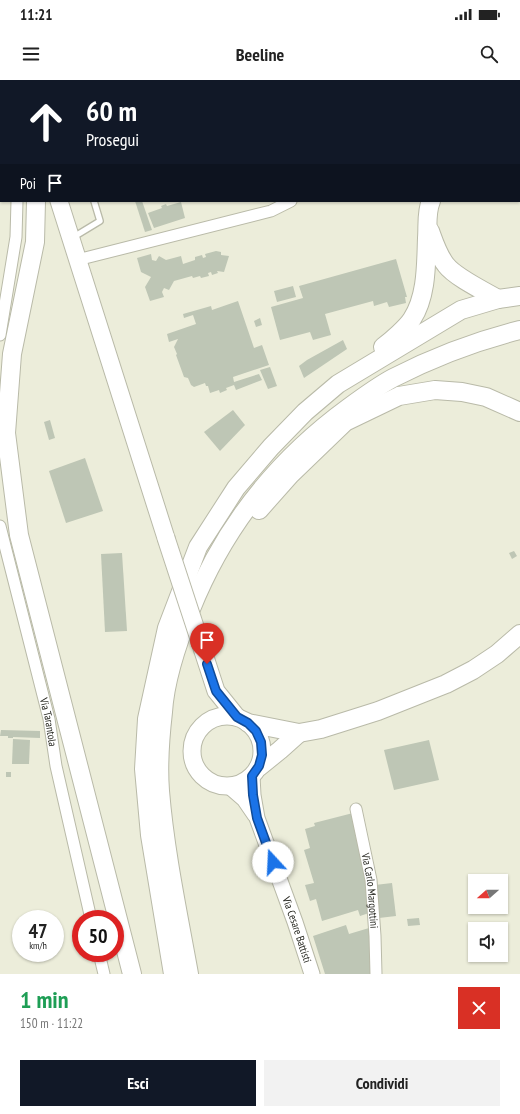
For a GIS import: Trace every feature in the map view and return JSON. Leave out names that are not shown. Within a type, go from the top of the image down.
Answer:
[{"type":"highway","points":[[36,202],[35,242],[12,354],[6,433],[19,535],[132,974]]},
{"type":"highway","points":[[356,372],[369,359],[388,344],[412,320],[421,301],[426,270],[429,206],[431,202]]},
{"type":"highway","points":[[428,224],[436,246],[446,265],[466,282],[498,299]]},
{"type":"highway","points":[[173,974],[150,835],[144,769],[148,718],[167,628],[198,547],[236,488],[271,447],[305,412],[338,384],[461,310],[498,299],[520,296]]},
{"type":"highway","points":[[189,974],[167,843],[160,789],[163,710],[171,670],[186,623],[212,563],[242,513],[275,472],[324,425],[360,399],[392,379],[448,352],[520,330]]},
{"type":"highway","points":[[212,563],[290,475],[346,422],[399,396],[435,390],[462,392],[486,397],[520,412]]},
{"type":"highway","points":[[242,720],[299,732],[321,729],[378,711],[446,684],[497,654],[520,634]]},
{"type":"highway","points":[[256,771],[299,732]]},
{"type":"main road","points":[[59,202],[216,691],[242,720],[256,731],[261,742],[262,755],[256,771],[242,783],[229,786],[218,785],[207,780],[199,772],[194,762],[192,750],[194,739],[200,729],[209,721],[222,716],[242,720]]},
{"type":"main road","points":[[209,721],[216,691]]},
{"type":"main road","name":"Via Cesare Battisti","points":[[256,771],[253,795],[257,818],[295,922],[312,974]]},
{"type":"main road","name":"Via Cesare Battisti","points":[[229,786],[244,799],[257,818]]},
{"type":"street","points":[[0,336],[16,237],[17,202]]},
{"type":"street","points":[[77,260],[270,211],[288,202]]},
{"type":"street","name":"Via Tarantola","points":[[0,526],[49,719],[56,766],[89,910]]},
{"type":"street","name":"Via Carlo Margottini","points":[[356,809],[371,880],[376,974]]},
{"type":"street","points":[[101,962],[104,974]]},
{"type":"lane","points":[[71,239],[100,221],[94,202]]},
{"type":"building","points":[[135,202],[142,202],[152,230],[145,232]]},
{"type":"building","points":[[181,202],[185,218],[154,228],[148,213],[162,208],[161,206],[166,204],[167,206]]},
{"type":"building","points":[[216,251],[221,252],[221,255],[229,256],[224,272],[217,271],[218,273],[212,275],[211,272],[208,273],[209,276],[201,278],[200,276],[193,278],[192,276],[174,281],[169,290],[164,288],[162,292],[164,297],[150,301],[145,287],[151,277],[141,272],[137,258],[151,254],[152,260],[156,261],[159,256],[166,260],[181,256],[183,264],[195,260],[195,257],[202,255],[203,258],[206,257],[205,254]]},
{"type":"building","points":[[396,259],[407,297],[405,297],[406,303],[389,307],[387,302],[374,306],[373,301],[325,314],[331,335],[313,340],[310,332],[280,340],[271,307],[303,298],[299,286]]},
{"type":"building","points":[[293,286],[296,297],[277,302],[274,291]]},
{"type":"building","points":[[238,301],[254,348],[262,345],[269,365],[233,377],[234,382],[259,374],[262,380],[236,390],[234,385],[226,388],[227,390],[220,393],[219,390],[210,393],[208,386],[206,386],[205,383],[194,387],[191,385],[188,378],[184,377],[176,355],[177,354],[174,347],[178,339],[169,342],[167,334],[196,324],[193,315],[184,318],[183,314],[211,306],[212,310]]},
{"type":"building","points":[[260,318],[262,325],[256,327],[254,321]]},
{"type":"building","points":[[343,340],[347,349],[304,378],[299,366]]},
{"type":"building","points":[[270,367],[277,386],[268,389],[260,370]]},
{"type":"building","points":[[233,410],[245,425],[220,451],[204,432]]},
{"type":"building","points":[[50,420],[55,438],[49,440],[44,422]]},
{"type":"building","points":[[85,458],[103,511],[66,523],[49,471]]},
{"type":"building","points":[[514,551],[517,556],[512,559],[509,553]]},
{"type":"building","points":[[122,553],[127,631],[105,632],[101,554]]},
{"type":"building","points":[[1,730],[40,731],[40,738],[8,738],[8,736],[0,736]]},
{"type":"building","points":[[13,739],[30,740],[29,764],[12,764]]},
{"type":"building","points":[[429,740],[439,780],[394,790],[384,750]]},
{"type":"building","points":[[6,772],[11,772],[11,777],[6,777]]},
{"type":"building","points":[[353,813],[357,834],[355,834],[364,869],[369,913],[360,916],[358,910],[322,921],[316,899],[310,901],[305,885],[314,883],[304,850],[310,848],[305,829],[315,826],[314,823]]},
{"type":"building","points":[[392,883],[396,916],[379,918],[375,885]]},
{"type":"building","points":[[419,918],[420,925],[408,926],[407,919]]},
{"type":"building","points":[[346,925],[349,934],[369,928],[371,974],[325,974],[313,936]]},
{"type":"route","points":[[207,664],[216,691],[237,717],[248,723],[256,731],[261,742],[262,755],[259,766],[252,776],[253,795],[257,818],[273,862]]}]
